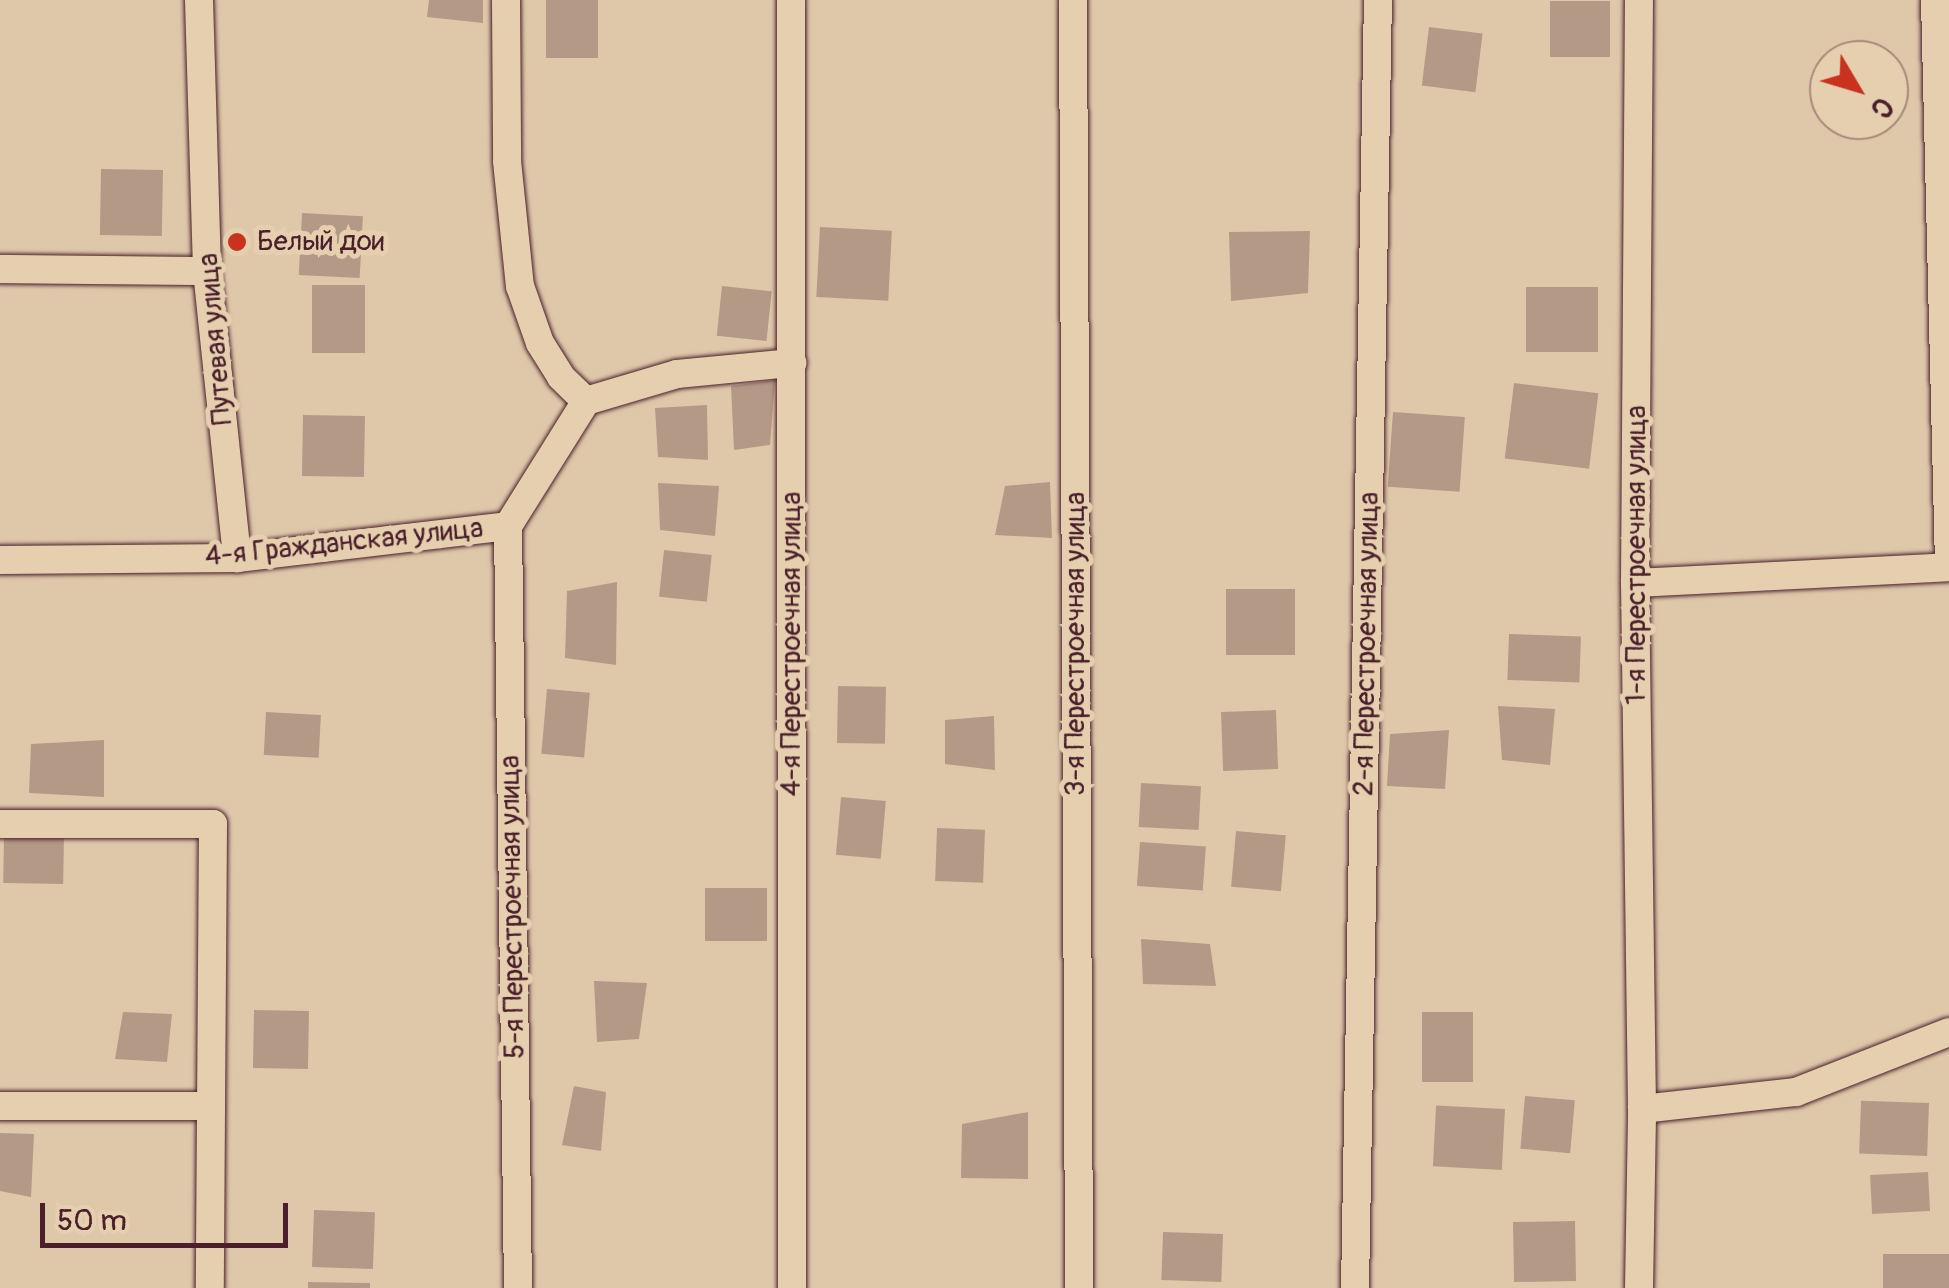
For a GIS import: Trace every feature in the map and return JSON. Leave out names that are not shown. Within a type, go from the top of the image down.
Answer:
[{"type":"street","name":"Путевая улица","points":[[199,0],[208,270],[237,558]]},
{"type":"street","points":[[506,0],[507,161],[520,286],[540,343],[561,377],[586,401]]},
{"type":"street","name":"4-я Перестроечная улица","points":[[792,0],[792,1288]]},
{"type":"street","name":"3-я Перестроечная улица","points":[[1073,0],[1079,1288]]},
{"type":"street","name":"2-я Перестроечная улица","points":[[1356,1288],[1378,0]]},
{"type":"street","name":"1-я Перестроечная улица","points":[[1639,0],[1639,1288]]},
{"type":"street","points":[[1636,582],[1949,566],[1935,0]]},
{"type":"street","points":[[0,270],[208,270]]},
{"type":"street","points":[[508,526],[586,401],[677,374],[792,363]]},
{"type":"street","name":"4-я Гражданская улица","points":[[0,560],[237,558],[508,526]]},
{"type":"street","name":"5-я Перестроечная улица","points":[[508,526],[518,1288]]},
{"type":"street","points":[[0,824],[213,824],[210,1288]]},
{"type":"street","points":[[1642,1109],[1796,1092],[1949,1032]]},
{"type":"street","points":[[0,1106],[210,1106]]},
{"type":"building","points":[[429,0],[483,0],[483,23],[427,17]]},
{"type":"building","points":[[546,0],[598,0],[598,58],[546,58]]},
{"type":"building","points":[[1550,1],[1610,1],[1610,57],[1550,57]]},
{"type":"building","points":[[1429,27],[1483,34],[1475,92],[1422,86]]},
{"type":"building","points":[[101,169],[163,170],[162,236],[100,235]]},
{"type":"building","points":[[302,213],[363,216],[360,278],[299,275]]},
{"type":"building","points":[[820,227],[892,231],[888,301],[816,297]]},
{"type":"building","points":[[1310,231],[1308,293],[1231,301],[1229,232]]},
{"type":"building","points":[[312,285],[365,285],[365,353],[312,353]]},
{"type":"building","points":[[722,286],[772,291],[766,341],[717,336]]},
{"type":"building","points":[[1526,287],[1598,287],[1598,352],[1526,352]]},
{"type":"building","points":[[775,380],[770,445],[734,450],[731,386]]},
{"type":"building","points":[[1514,383],[1598,393],[1589,469],[1505,458]]},
{"type":"building","points":[[707,405],[708,460],[658,457],[655,408]]},
{"type":"building","points":[[1393,412],[1465,417],[1460,492],[1388,487]]},
{"type":"building","points":[[303,415],[365,416],[364,477],[302,476]]},
{"type":"building","points":[[1050,482],[1052,538],[995,535],[1005,486]]},
{"type":"building","points":[[658,483],[719,486],[715,536],[660,530]]},
{"type":"building","points":[[664,550],[712,555],[707,602],[659,597]]},
{"type":"building","points":[[617,582],[616,665],[565,658],[567,591]]},
{"type":"building","points":[[1226,589],[1295,589],[1295,655],[1226,655]]},
{"type":"building","points":[[1509,634],[1581,637],[1579,682],[1507,680]]},
{"type":"building","points":[[838,686],[886,687],[885,744],[837,743]]},
{"type":"building","points":[[547,689],[590,693],[584,758],[541,754]]},
{"type":"building","points":[[1498,706],[1555,709],[1550,765],[1502,760]]},
{"type":"building","points":[[1276,710],[1278,769],[1223,771],[1221,712]]},
{"type":"building","points":[[266,712],[321,715],[319,758],[264,755]]},
{"type":"building","points":[[994,716],[995,770],[945,764],[945,720]]},
{"type":"building","points":[[1449,730],[1445,789],[1387,786],[1390,734]]},
{"type":"building","points":[[104,740],[104,797],[29,793],[31,744]]},
{"type":"building","points":[[1141,783],[1201,786],[1199,830],[1139,827]]},
{"type":"building","points":[[841,797],[886,801],[881,859],[836,855]]},
{"type":"building","points":[[937,828],[985,830],[983,883],[935,881]]},
{"type":"building","points":[[1236,831],[1286,835],[1281,891],[1231,887]]},
{"type":"building","points":[[4,835],[64,836],[63,884],[3,883]]},
{"type":"building","points":[[1140,842],[1206,847],[1203,890],[1137,886]]},
{"type":"building","points":[[705,888],[767,888],[767,941],[705,941]]},
{"type":"building","points":[[1141,939],[1210,944],[1216,986],[1143,984]]},
{"type":"building","points":[[594,981],[647,983],[639,1039],[597,1042]]},
{"type":"building","points":[[254,1010],[309,1011],[308,1069],[253,1068]]},
{"type":"building","points":[[123,1012],[172,1014],[167,1062],[115,1059]]},
{"type":"building","points":[[1422,1012],[1473,1012],[1473,1082],[1422,1082]]},
{"type":"building","points":[[574,1086],[606,1092],[601,1151],[562,1145]]},
{"type":"building","points":[[1525,1096],[1575,1100],[1570,1153],[1520,1149]]},
{"type":"building","points":[[1861,1101],[1929,1103],[1927,1156],[1859,1154]]},
{"type":"building","points":[[1436,1105],[1505,1109],[1502,1170],[1433,1166]]},
{"type":"building","points":[[1028,1112],[1028,1179],[961,1178],[962,1124]]},
{"type":"building","points":[[0,1133],[34,1134],[31,1197],[0,1191]]},
{"type":"building","points":[[1928,1172],[1930,1211],[1872,1214],[1870,1175]]},
{"type":"building","points":[[314,1210],[375,1212],[373,1269],[312,1267]]},
{"type":"building","points":[[1575,1221],[1576,1281],[1514,1282],[1513,1222]]},
{"type":"building","points":[[1163,1232],[1223,1234],[1221,1282],[1161,1280]]},
{"type":"building","points":[[1883,1254],[1949,1254],[1949,1288],[1883,1288]]},
{"type":"building","points":[[308,1282],[370,1283],[370,1288],[308,1288]]},
{"type":"place","name":"Белый дои","points":[[237,242]]}]
